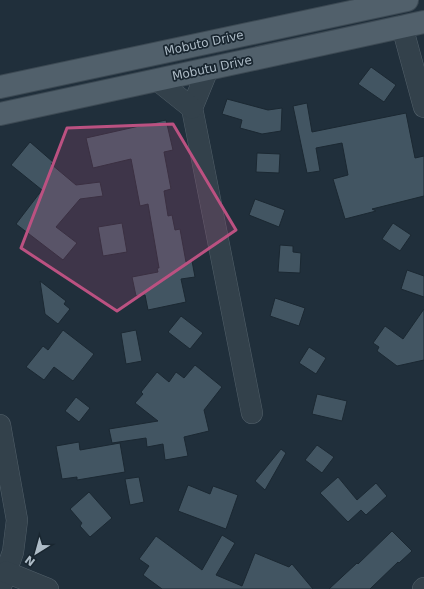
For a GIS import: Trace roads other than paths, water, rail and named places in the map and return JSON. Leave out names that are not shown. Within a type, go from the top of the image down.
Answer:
[{"type":"main road","name":"Mobuto Drive","points":[[0,87],[407,0]]},
{"type":"main road","name":"Mobutu Drive","points":[[0,114],[424,22]]},
{"type":"street","points":[[402,26],[418,58],[424,107]]},
{"type":"street","points":[[208,69],[192,108],[252,413]]},
{"type":"street","points":[[157,80],[192,108]]},
{"type":"street","points":[[0,425],[17,520],[13,552],[3,580],[48,589]]}]
